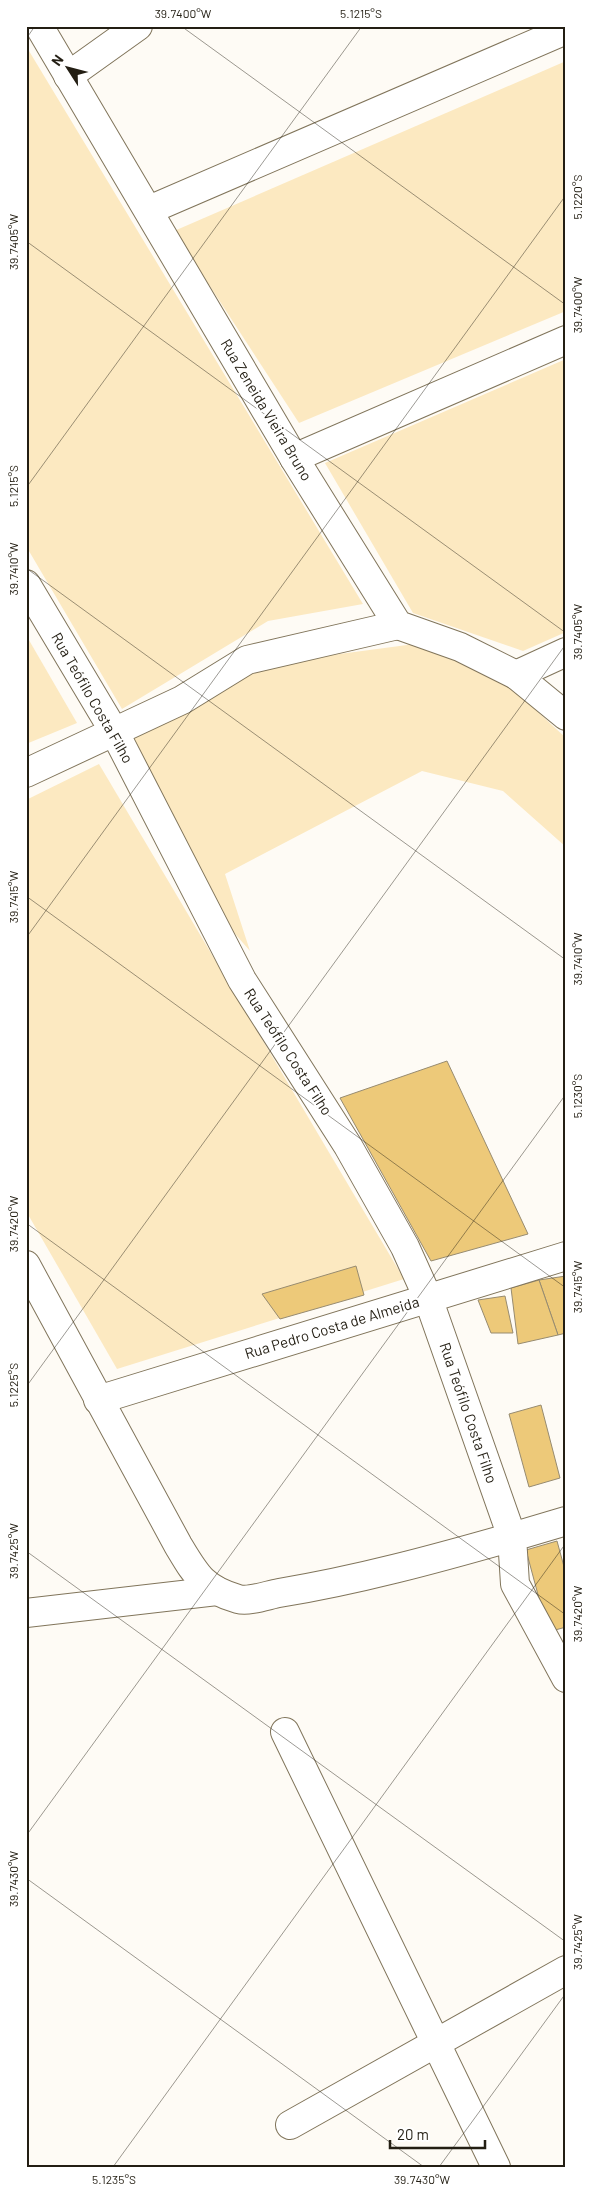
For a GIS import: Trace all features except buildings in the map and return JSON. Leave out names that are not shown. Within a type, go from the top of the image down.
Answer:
[{"type":"street","name":"Rua Zeneida Vieira Bruno","points":[[39,26],[294,458],[398,625]]},
{"type":"street","points":[[68,76],[138,26]]},
{"type":"street","points":[[149,210],[566,30]]},
{"type":"street","points":[[294,458],[566,340]]},
{"type":"street","name":"Rua Teófilo Costa Filho","points":[[26,584],[115,733],[242,980],[348,1146],[405,1246],[428,1298],[512,1537],[515,1584],[566,1678]]},
{"type":"street","points":[[26,774],[182,700],[247,660],[398,625],[460,647],[516,674],[566,716]]},
{"type":"street","points":[[516,674],[566,652]]},
{"type":"street","name":"Rua Pedro Costa de Almeida","points":[[98,1400],[566,1256]]},
{"type":"street","points":[[26,1265],[98,1400],[198,1578],[217,1591],[241,1600],[323,1586],[414,1565],[566,1520]]},
{"type":"street","points":[[26,1614],[217,1591]]},
{"type":"street","points":[[286,1732],[496,2167]]},
{"type":"street","points":[[290,2125],[566,1970]]},
{"type":"shaded area","points":[[26,46],[363,604],[268,621],[122,709],[26,546]]},
{"type":"shaded area","points":[[566,61],[566,311],[299,423],[174,231]]},
{"type":"shaded area","points":[[566,359],[566,632],[523,651],[413,613],[325,463]]},
{"type":"shaded area","points":[[26,635],[77,723],[26,744]]},
{"type":"shaded area","points":[[422,643],[512,688],[566,738],[566,847],[503,791],[422,771],[225,874],[250,951],[216,912],[128,737],[257,665]]},
{"type":"shaded area","points":[[99,764],[404,1279],[117,1369],[26,1211],[26,800]]}]
